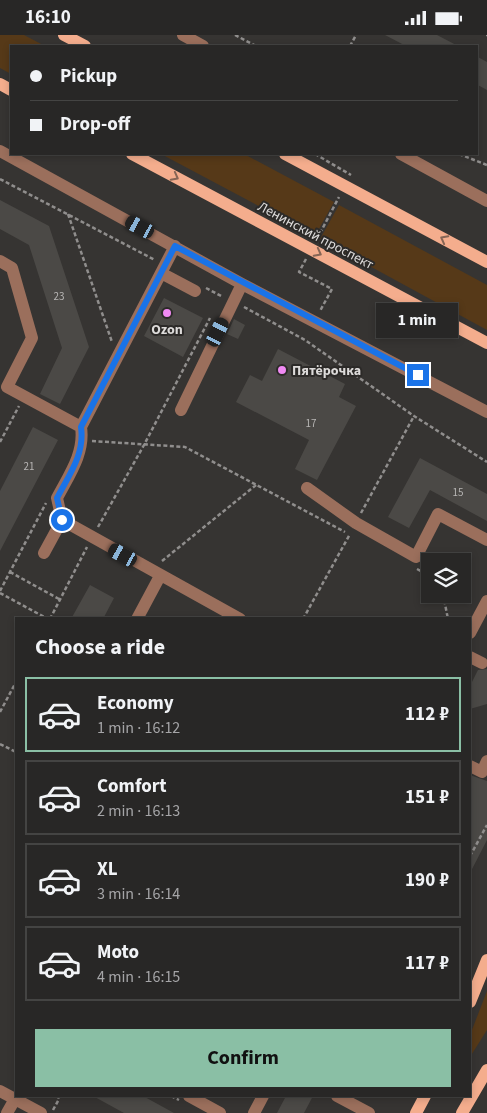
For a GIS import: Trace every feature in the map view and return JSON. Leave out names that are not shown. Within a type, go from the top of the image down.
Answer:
[{"type":"main road","points":[[64,35],[83,45]]},
{"type":"main road","name":"Ленинский проспект","points":[[134,155],[487,343]]},
{"type":"main road","points":[[287,155],[487,262]]},
{"type":"main road","points":[[471,1000],[487,960]]},
{"type":"main road","points":[[462,1113],[487,1070]]},
{"type":"main road","points":[[416,1113],[424,1097]]},
{"type":"street","points":[[183,35],[202,45]]},
{"type":"street","points":[[0,151],[242,284],[487,411]]},
{"type":"street","points":[[403,155],[487,201]]},
{"type":"street","points":[[44,553],[62,520],[57,498],[79,455],[83,441],[81,427],[175,246]]},
{"type":"street","points":[[0,261],[12,268],[32,338],[8,387],[81,427]]},
{"type":"street","points":[[163,269],[200,289]]},
{"type":"street","points":[[181,409],[242,284]]},
{"type":"street","points":[[308,488],[356,523],[416,557],[438,513],[487,540]]},
{"type":"street","points":[[62,520],[236,617]]},
{"type":"street","points":[[138,617],[157,574]]},
{"type":"street","points":[[471,631],[487,601]]},
{"type":"street","points":[[471,658],[482,663]]},
{"type":"street","points":[[471,766],[482,772],[487,761]]},
{"type":"street","points":[[0,1091],[41,1113]]},
{"type":"street","points":[[192,1097],[220,1113]]},
{"type":"street","points":[[254,1113],[262,1097]]},
{"type":"street","points":[[339,1097],[369,1113]]},
{"type":"street","points":[[7,1113],[15,1099]]},
{"type":"path","points":[[235,35],[254,45]]},
{"type":"path","points":[[462,155],[487,165]]},
{"type":"path","points":[[0,179],[163,269]]},
{"type":"path","points":[[68,215],[114,349]]},
{"type":"path","points":[[200,289],[234,301],[305,340],[414,416],[487,462]]},
{"type":"path","points":[[217,305],[222,296]]},
{"type":"path","points":[[50,617],[144,445],[213,313]]},
{"type":"path","points":[[0,442],[21,403]]},
{"type":"path","points":[[83,441],[185,447],[358,539]]},
{"type":"path","points":[[157,574],[158,564],[256,485]]},
{"type":"path","points":[[45,617],[0,592],[49,497]]},
{"type":"path","points":[[415,568],[421,571]]},
{"type":"path","points":[[10,572],[60,599]]},
{"type":"path","points":[[445,603],[448,617]]},
{"type":"path","points":[[0,712],[2,705],[15,684]]},
{"type":"path","points":[[0,744],[15,752]]},
{"type":"path","points":[[471,854],[487,825]]},
{"type":"path","points":[[51,1113],[58,1097]]},
{"type":"shaded area","points":[[0,35],[24,35],[43,45],[10,45],[10,73],[0,68]]},
{"type":"shaded area","points":[[163,155],[246,155],[334,202],[315,236]]},
{"type":"shaded area","points":[[339,205],[487,285],[487,330],[320,239]]},
{"type":"shaded area","points":[[487,991],[487,1030],[471,1055],[471,1032]]},
{"type":"building","points":[[385,35],[437,35],[456,45],[404,45]]},
{"type":"building","points":[[478,57],[487,62],[487,90],[478,85]]},
{"type":"building","points":[[0,200],[49,226],[89,347],[60,404],[40,394],[62,348],[29,245],[0,229]]},
{"type":"building","points":[[164,298],[203,318],[183,357],[144,336]]},
{"type":"building","points":[[234,319],[245,325],[238,339],[227,334]]},
{"type":"building","points":[[278,349],[345,384],[339,397],[356,406],[317,480],[295,469],[309,440],[236,402],[250,375],[262,381]]},
{"type":"building","points":[[33,427],[58,440],[0,551],[0,491]]},
{"type":"building","points":[[420,458],[487,494],[487,521],[430,490],[409,528],[388,517]]},
{"type":"building","points":[[90,585],[114,598],[104,617],[72,617]]},
{"type":"building","points":[[487,669],[487,704],[471,709],[471,684],[478,670]]},
{"type":"building","points":[[471,775],[487,781],[487,840],[471,871]]},
{"type":"building","points":[[95,1097],[145,1097],[174,1113],[124,1113]]},
{"type":"building","points":[[285,1097],[312,1097],[304,1113],[277,1113]]},
{"type":"place","name":"Ozon","points":[[167,313]]},
{"type":"place","name":"Пятёрочка","points":[[282,370]]},
{"type":"route","points":[[62,520],[57,498],[79,455],[83,441],[81,427],[175,246],[242,284],[418,375]]}]
